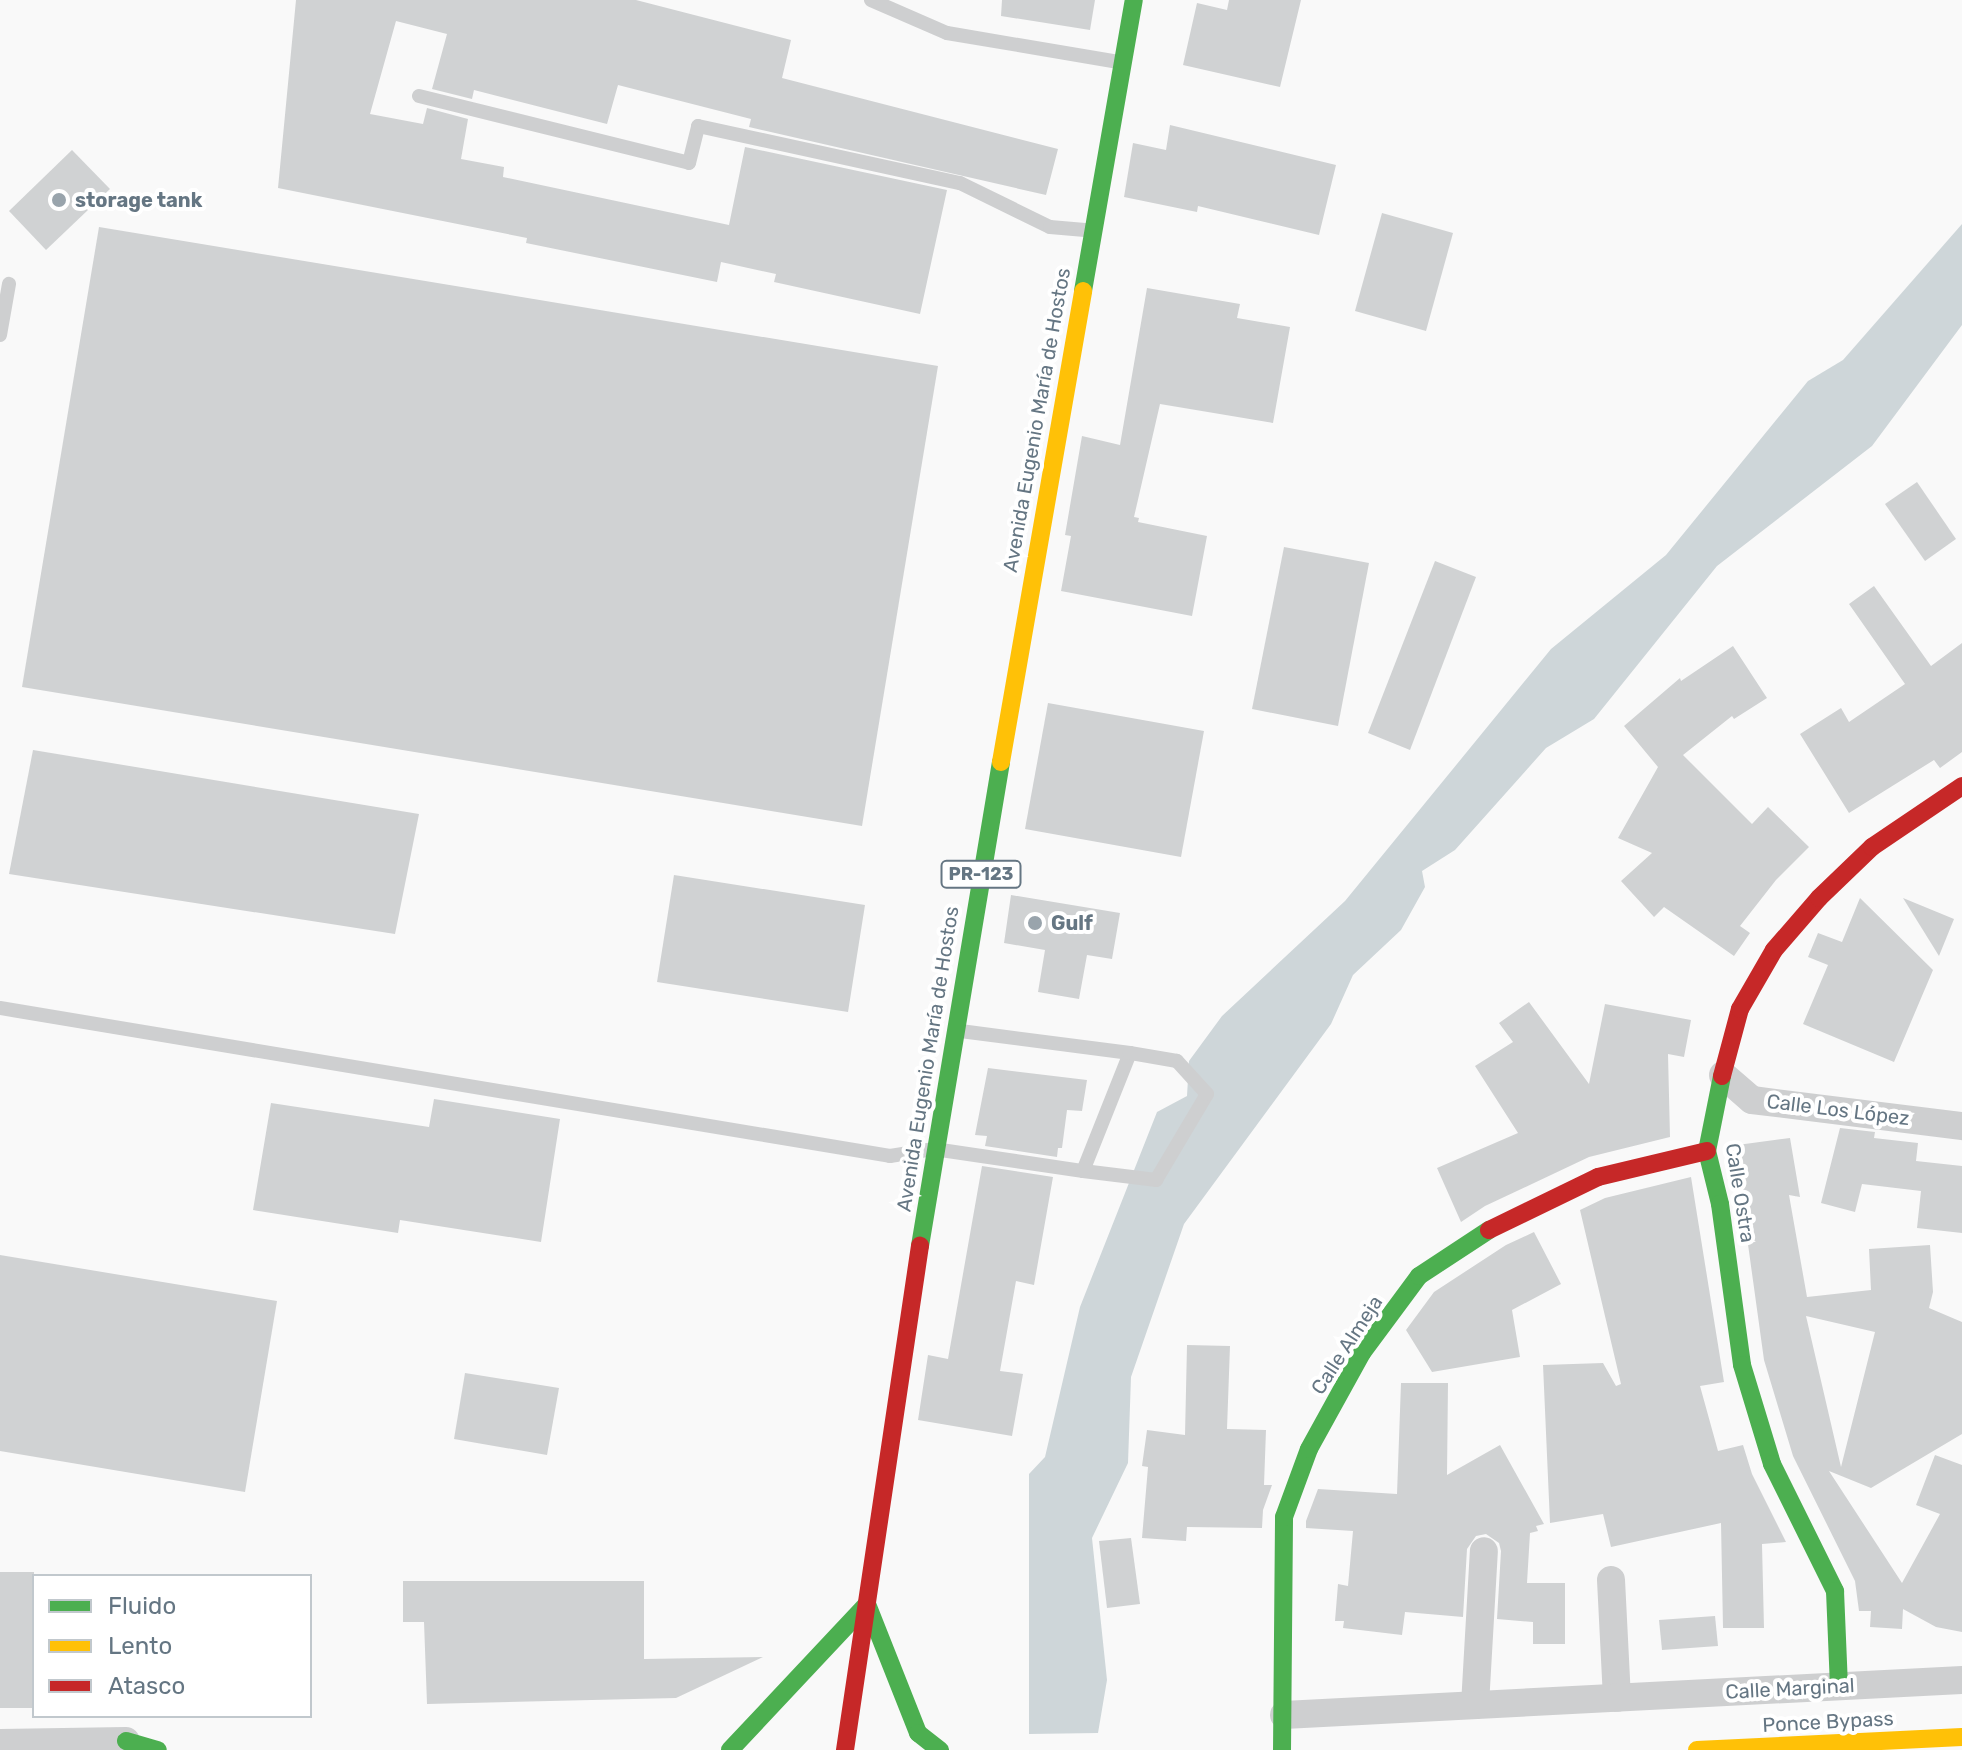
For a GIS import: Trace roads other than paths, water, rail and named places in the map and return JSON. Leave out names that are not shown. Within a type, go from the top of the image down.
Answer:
[{"type":"main road","name":"Avenida Eugenio María de Hostos","points":[[845,1750],[934,1149],[1134,0]]},
{"type":"main road","name":"Calle Ostra","points":[[1839,1687],[1835,1591],[1772,1464],[1742,1365],[1720,1204],[1707,1151],[1740,1009],[1774,950],[1819,898],[1872,847],[1962,786]]},
{"type":"main road","name":"Calle Almeja","points":[[1282,1750],[1284,1517],[1309,1449],[1362,1353],[1419,1276],[1495,1226],[1598,1177],[1707,1151]]},
{"type":"main road","points":[[730,1750],[867,1604],[918,1733],[940,1750]]},
{"type":"main road","name":"Ponce Bypass","points":[[1697,1750],[1962,1737]]},
{"type":"main road","points":[[126,1741],[158,1750]]},
{"type":"street","name":"Calle Los López","points":[[1723,1075],[1752,1100],[1962,1126]]},
{"type":"street","points":[[1475,1705],[1484,1551]]},
{"type":"street","points":[[1611,1580],[1617,1698]]},
{"type":"street","name":"Calle Marginal","points":[[1284,1715],[1962,1680]]},
{"type":"street","points":[[0,1743],[126,1741]]},
{"type":"lane","points":[[871,0],[947,33],[1122,62]]},
{"type":"lane","points":[[419,96],[689,163],[698,126],[960,183],[1050,227],[1093,230]]},
{"type":"lane","points":[[0,335],[9,284]]},
{"type":"lane","points":[[0,1008],[890,1156],[934,1149],[1156,1180],[1207,1094],[1177,1061],[955,1030]]},
{"type":"lane","points":[[1083,1171],[1130,1053]]},
{"type":"place","name":"storage tank","points":[[59,200]]},
{"type":"place","name":"Gulf","points":[[1035,923]]}]
